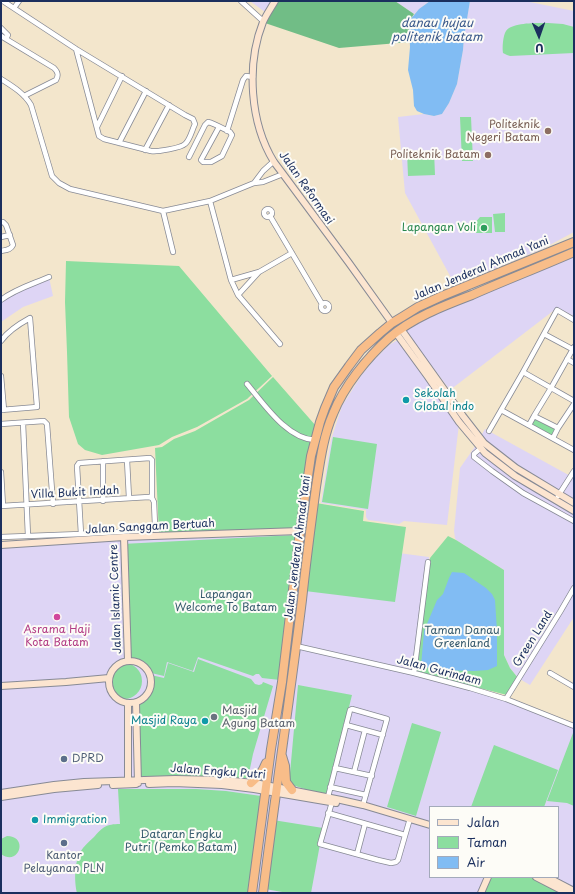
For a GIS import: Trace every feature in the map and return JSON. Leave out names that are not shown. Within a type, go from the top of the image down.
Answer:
[{"type":"highway","name":"Jalan Jenderal Ahmad Yani","points":[[252,893],[265,788],[282,682],[300,531],[311,456],[325,408],[334,387],[361,350],[392,323],[418,307],[574,242]]},
{"type":"highway","name":"Jalan Jenderal Ahmad Yani","points":[[263,893],[321,456],[331,418],[344,391],[369,357],[390,337],[426,314],[574,252]]},
{"type":"highway","points":[[293,591],[303,592]]},
{"type":"highway","points":[[281,754],[285,766],[286,782],[292,790]]},
{"type":"highway","points":[[251,783],[262,772],[270,755]]},
{"type":"main road","name":"Jalan Reformasi","points":[[275,1],[263,21],[254,55],[254,103],[257,119],[266,145],[283,174],[392,323]]},
{"type":"main road","points":[[398,331],[459,422],[485,454],[515,476],[536,488],[574,503]]},
{"type":"main road","points":[[398,331],[484,443],[574,511]]},
{"type":"main road","name":"Jalan Sanggam Bertuah","points":[[1,546],[124,537],[300,531]]},
{"type":"main road","name":"Jalan Islamic Centre","points":[[124,537],[128,661]]},
{"type":"main road","points":[[128,661],[134,661],[146,668],[152,678],[152,683],[147,696],[141,701],[128,704],[117,699],[112,694],[109,683],[110,678],[112,671],[116,666],[128,661]]},
{"type":"main road","points":[[1,686],[110,678]]},
{"type":"main road","points":[[136,703],[138,782]]},
{"type":"main road","points":[[128,704],[128,782]]},
{"type":"main road","name":"Jalan Engku Putri","points":[[138,782],[201,779],[251,783],[265,788]]},
{"type":"main road","name":"Jalan Engku Putri","points":[[1,793],[84,782],[174,783],[265,788],[364,805],[429,825]]},
{"type":"main road","name":"Jalan Engku Putri","points":[[1,797],[80,786],[128,782]]},
{"type":"main road","name":"Jalan Engku Putri","points":[[276,790],[292,790],[429,829]]},
{"type":"main road","points":[[481,893],[488,878]]},
{"type":"main road","points":[[538,878],[567,893]]},
{"type":"main road","points":[[549,878],[574,891]]},
{"type":"street","points":[[3,1],[76,49],[193,119],[195,124],[186,144],[159,151],[151,151],[101,138],[99,136],[76,49]]},
{"type":"street","points":[[14,8],[19,1]]},
{"type":"street","points":[[241,1],[263,21]]},
{"type":"street","points":[[1,28],[8,35],[3,37]]},
{"type":"street","points":[[3,37],[54,68],[58,74],[56,80],[24,96]]},
{"type":"street","points":[[97,127],[122,76]]},
{"type":"street","points":[[228,131],[243,80],[246,76],[253,77]]},
{"type":"street","points":[[1,79],[28,99],[52,176],[59,183],[70,189],[163,211],[210,202],[254,183],[263,182],[283,174]]},
{"type":"street","points":[[120,143],[146,91]]},
{"type":"street","points":[[145,150],[169,105]]},
{"type":"street","points":[[189,157],[206,123],[210,122],[230,132],[232,135],[223,155],[211,162],[202,162],[201,160],[219,127]]},
{"type":"street","points":[[254,183],[263,171],[274,161]]},
{"type":"street","points":[[210,202],[231,280],[238,295],[280,344]]},
{"type":"street","points":[[163,211],[173,252]]},
{"type":"street","points":[[270,216],[322,304]]},
{"type":"street","points":[[1,222],[5,224],[13,245],[10,249],[1,251]]},
{"type":"street","points":[[1,237],[10,235]]},
{"type":"street","points":[[231,280],[259,272],[292,253]]},
{"type":"street","points":[[238,295],[259,272]]},
{"type":"street","points":[[1,300],[18,289],[49,277]]},
{"type":"street","points":[[489,431],[557,310],[574,320]]},
{"type":"street","points":[[1,341],[19,324],[30,318],[37,407],[2,410],[1,376]]},
{"type":"street","points":[[529,425],[574,349],[544,334]]},
{"type":"street","points":[[567,359],[574,363]]},
{"type":"street","points":[[523,372],[574,402],[553,438]]},
{"type":"street","points":[[247,384],[274,416],[289,430],[308,440],[315,440]]},
{"type":"street","points":[[501,410],[574,450]]},
{"type":"street","points":[[534,416],[558,428]]},
{"type":"street","points":[[1,424],[44,421],[48,425],[52,504]]},
{"type":"street","points":[[23,423],[28,536]]},
{"type":"street","points":[[481,448],[474,454],[475,457],[492,472],[529,497],[574,521]]},
{"type":"street","points":[[1,537],[80,534],[152,530],[155,526],[154,502],[151,498],[152,460],[150,458],[77,464],[80,534]]},
{"type":"street","points":[[127,460],[129,498]]},
{"type":"street","points":[[103,461],[103,501]]},
{"type":"street","points":[[557,497],[574,471]]},
{"type":"street","points":[[1,472],[2,506]]},
{"type":"street","points":[[529,497],[536,488]]},
{"type":"street","name":"Villa Bukit Indah","points":[[2,506],[151,498]]},
{"type":"street","points":[[414,673],[428,562]]},
{"type":"street","name":"Green Land","points":[[506,699],[574,588]]},
{"type":"street","name":"Jalan Gurindam","points":[[296,646],[414,673],[506,699],[574,726]]},
{"type":"street","points":[[550,673],[574,686]]},
{"type":"street","points":[[364,805],[387,718],[352,709],[350,710],[330,787],[328,813],[320,844],[378,860],[391,863],[396,862],[398,860],[409,822]]},
{"type":"street","points":[[346,725],[383,735]]},
{"type":"street","points":[[354,772],[365,730]]},
{"type":"street","points":[[335,768],[372,776]]},
{"type":"street","points":[[330,787],[366,795]]},
{"type":"street","points":[[328,813],[405,835]]},
{"type":"street","points":[[357,854],[365,824]]},
{"type":"shaded area","points":[[250,1],[272,1],[265,12]]},
{"type":"shaded area","points":[[395,1],[430,1],[414,14]]},
{"type":"shaded area","name":"Politeknik Batam","points":[[470,1],[525,1],[574,11],[574,232],[544,248],[455,285],[405,193],[398,117],[424,114],[434,116],[442,114],[449,103],[457,84]]},
{"type":"shaded area","points":[[574,254],[574,316],[557,308],[450,390],[404,330],[427,316]]},
{"type":"shaded area","points":[[49,277],[53,296],[23,307],[1,322],[1,300]]},
{"type":"shaded area","points":[[399,340],[459,424],[447,525],[404,521],[399,524],[368,520],[366,517],[366,510],[321,503],[331,440],[342,406],[361,376],[374,360],[389,345]]},
{"type":"shaded area","points":[[485,429],[574,478],[574,617],[530,685],[518,678],[510,668],[504,655],[504,570],[455,538],[454,531],[460,468]]},
{"type":"shaded area","points":[[324,531],[322,543],[429,557],[414,673],[506,699],[574,726],[574,893],[1,893],[1,545]]},
{"type":"green space","points":[[277,1],[395,1],[414,14],[409,24],[410,42],[339,48],[265,23]]},
{"type":"green space","points":[[526,24],[563,24],[574,27],[574,53],[510,56],[503,53],[504,35],[509,28]]},
{"type":"green space","points":[[460,117],[471,117],[473,161],[462,161]]},
{"type":"green space","points":[[434,151],[435,175],[408,176],[407,152]]},
{"type":"green space","points":[[505,213],[505,232],[495,232],[493,214]]},
{"type":"green space","name":"Lapangan Voli","points":[[480,217],[492,217],[492,233],[476,233],[474,224]]},
{"type":"green space","points":[[66,261],[179,266],[272,376],[247,399],[197,427],[172,437],[159,445],[102,455],[85,450],[78,444],[69,417],[65,302]]},
{"type":"green space","points":[[273,377],[316,426],[298,528],[159,534],[155,448],[162,447],[174,439],[195,431],[249,400]]},
{"type":"green space","points":[[535,417],[556,429],[552,436],[530,425]]},
{"type":"green space","points":[[333,437],[377,444],[368,509],[322,502]]},
{"type":"green space","points":[[316,503],[364,511],[363,521],[406,527],[395,602],[305,591]]},
{"type":"green space","name":"Lapangan Welcome To Batam","points":[[295,535],[280,680],[262,678],[259,674],[253,676],[198,657],[193,671],[167,662],[164,676],[147,672],[142,665],[125,658],[122,544]]},
{"type":"green space","name":"Taman Danau Greenland","points":[[448,536],[504,570],[504,655],[510,668],[518,678],[507,695],[416,672],[430,558]]},
{"type":"green space","points":[[198,659],[251,679],[255,684],[259,685],[263,682],[273,686],[253,754],[248,778],[138,777],[137,705],[149,695],[152,690],[153,684],[151,675],[164,678],[168,663],[194,672]]},
{"type":"green space","points":[[127,663],[137,668],[141,674],[141,688],[137,694],[131,698],[121,699],[111,694],[107,688],[106,678],[111,668],[117,664]]},
{"type":"green space","points":[[298,685],[352,695],[327,796],[289,784]]},
{"type":"green space","points":[[412,723],[441,732],[416,816],[387,807]]},
{"type":"green space","points":[[573,733],[574,806],[567,803],[547,801]]},
{"type":"green space","points":[[494,745],[558,770],[544,806],[471,806]]},
{"type":"green space","name":"Dataran Engku Putri (Pemko Batam)","points":[[118,789],[196,789],[226,791],[261,796],[250,893],[77,893],[75,882],[76,864],[80,853],[85,845],[102,828],[108,825],[120,824]]},
{"type":"green space","points":[[273,820],[323,828],[311,893],[288,893],[265,889]]},
{"type":"green space","points":[[7,836],[14,837],[20,845],[17,854],[13,857],[7,857],[1,854],[1,839]]},
{"type":"green space","points":[[490,878],[535,878],[564,893],[482,893]]},
{"type":"water","name":"danau hujau politenik batam","points":[[430,1],[470,1],[457,84],[449,103],[442,114],[434,116],[417,111],[414,106],[413,90],[408,70],[410,47],[409,21],[419,9]]},
{"type":"water","points":[[452,572],[464,573],[486,588],[495,600],[497,666],[488,670],[436,670],[421,666],[424,631],[437,600],[443,594]]},
{"type":"place","name":"Politeknik Negeri Batam","points":[[548,131]]},
{"type":"place","name":"Politeknik Batam","points":[[488,155]]},
{"type":"place","name":"Lapangan Voli","points":[[484,228]]},
{"type":"place","name":"Sekolah Global indo","points":[[406,400]]},
{"type":"place","name":"Asrama Haji Kota Batam","points":[[57,617]]},
{"type":"place","name":"Masjid Agung Batam","points":[[214,717]]},
{"type":"place","name":"Masjid Raya","points":[[205,721]]},
{"type":"place","name":"DPRD","points":[[64,759]]},
{"type":"place","name":"Immigration","points":[[35,820]]},
{"type":"place","name":"Kantor Pelayanan PLN","points":[[64,843]]}]
